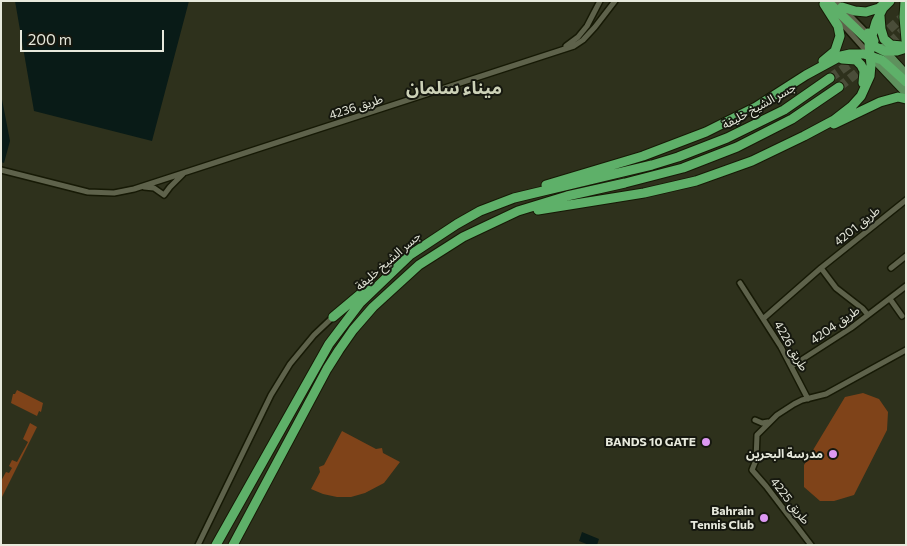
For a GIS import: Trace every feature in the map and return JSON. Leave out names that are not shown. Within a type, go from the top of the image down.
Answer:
[{"type":"highway","points":[[839,4],[855,11],[866,12],[879,8],[888,1]]},
{"type":"highway","points":[[501,218],[514,218],[551,207],[644,193],[696,181],[752,161],[834,120],[861,96],[870,76],[875,49],[873,29],[888,1]]},
{"type":"highway","points":[[905,1],[906,40]]},
{"type":"highway","points":[[824,2],[875,49],[906,82]]},
{"type":"highway","points":[[806,75],[835,51],[840,40],[838,26],[824,2]]},
{"type":"highway","points":[[880,13],[881,29],[887,42],[895,46],[906,46]]},
{"type":"highway","points":[[514,198],[536,188],[643,156],[693,138],[756,107],[806,75],[841,56],[875,49],[897,51],[906,46]]},
{"type":"highway","points":[[830,62],[844,58],[858,62],[863,68],[864,76],[861,96]]},
{"type":"highway","name":"جسر الشيخ خليفة","points":[[216,545],[324,351],[360,303],[410,255],[433,238],[480,212],[514,198],[628,171],[701,149],[784,110],[830,78]]},
{"type":"highway","name":"جسر الشيخ خليفة","points":[[233,545],[327,369],[353,330],[373,307],[420,265],[463,237],[501,218],[546,202],[648,178],[706,160],[765,134],[839,87]]},
{"type":"highway","points":[[804,136],[821,131],[880,102],[898,97],[906,99]]},
{"type":"highway","points":[[333,317],[360,294],[383,279]]},
{"type":"main road","points":[[875,49],[906,74]]},
{"type":"main road","points":[[875,49],[906,93]]},
{"type":"street","name":"طريق 4236","points":[[561,50],[582,32],[600,1]]},
{"type":"street","name":"طريق 4236","points":[[134,189],[574,46],[583,40],[595,27],[615,1]]},
{"type":"street","points":[[824,2],[859,42],[875,49]]},
{"type":"street","points":[[839,4],[875,49]]},
{"type":"street","points":[[1,170],[98,193],[114,193],[134,189]]},
{"type":"street","name":"طريق 4236","points":[[134,189],[154,188],[164,195],[170,186],[186,172]]},
{"type":"street","name":"طريق 4201","points":[[821,268],[906,200]]},
{"type":"street","points":[[891,268],[906,256]]},
{"type":"street","points":[[821,268],[836,288],[864,309],[868,315]]},
{"type":"street","name":"طريق 4226","points":[[808,398],[764,318],[821,268]]},
{"type":"street","points":[[740,283],[764,318]]},
{"type":"street","name":"طريق 4204","points":[[792,366],[831,342],[906,286]]},
{"type":"street","points":[[890,299],[902,316]]},
{"type":"street","points":[[198,545],[271,395],[290,364],[314,335],[333,317]]},
{"type":"street","points":[[755,420],[762,423],[771,421],[786,408],[808,398],[826,394],[906,350]]},
{"type":"street","name":"طريق 4225","points":[[771,421],[760,430],[756,437],[756,460],[752,470],[811,545]]},
{"type":"shaded area","points":[[17,390],[43,403],[41,412],[39,411],[37,416],[11,403],[13,394]]},
{"type":"shaded area","points":[[863,393],[879,399],[888,412],[887,430],[854,495],[834,501],[820,501],[804,487],[804,465],[845,397]]},
{"type":"shaded area","points":[[30,423],[37,427],[1,499],[1,481],[6,472],[9,473],[12,468],[9,466],[12,460],[17,462],[28,442],[23,439]]},
{"type":"shaded area","points":[[342,431],[376,449],[382,448],[383,453],[400,462],[384,483],[365,493],[351,497],[337,497],[311,489],[320,472],[319,467],[324,465]]},
{"type":"water","points":[[15,1],[189,1],[152,141],[34,111]]},
{"type":"water","points":[[1,94],[10,141],[4,163],[1,162]]},
{"type":"water","points":[[582,532],[599,539],[597,545],[589,545],[579,541]]},
{"type":"tunnel","points":[[869,47],[906,14]]},
{"type":"tunnel","points":[[839,87],[866,66],[906,28]]},
{"type":"tunnel","points":[[830,78],[858,58]]},
{"type":"place","name":"BANDS 10 GATE","points":[[706,442]]},
{"type":"place","name":"مدرسة البحرين","points":[[833,454]]},
{"type":"place","name":"Bahrain Tennis Club","points":[[764,518]]},
{"type":"district","name":"ميناء سلمان","points":[[454,88]]}]
